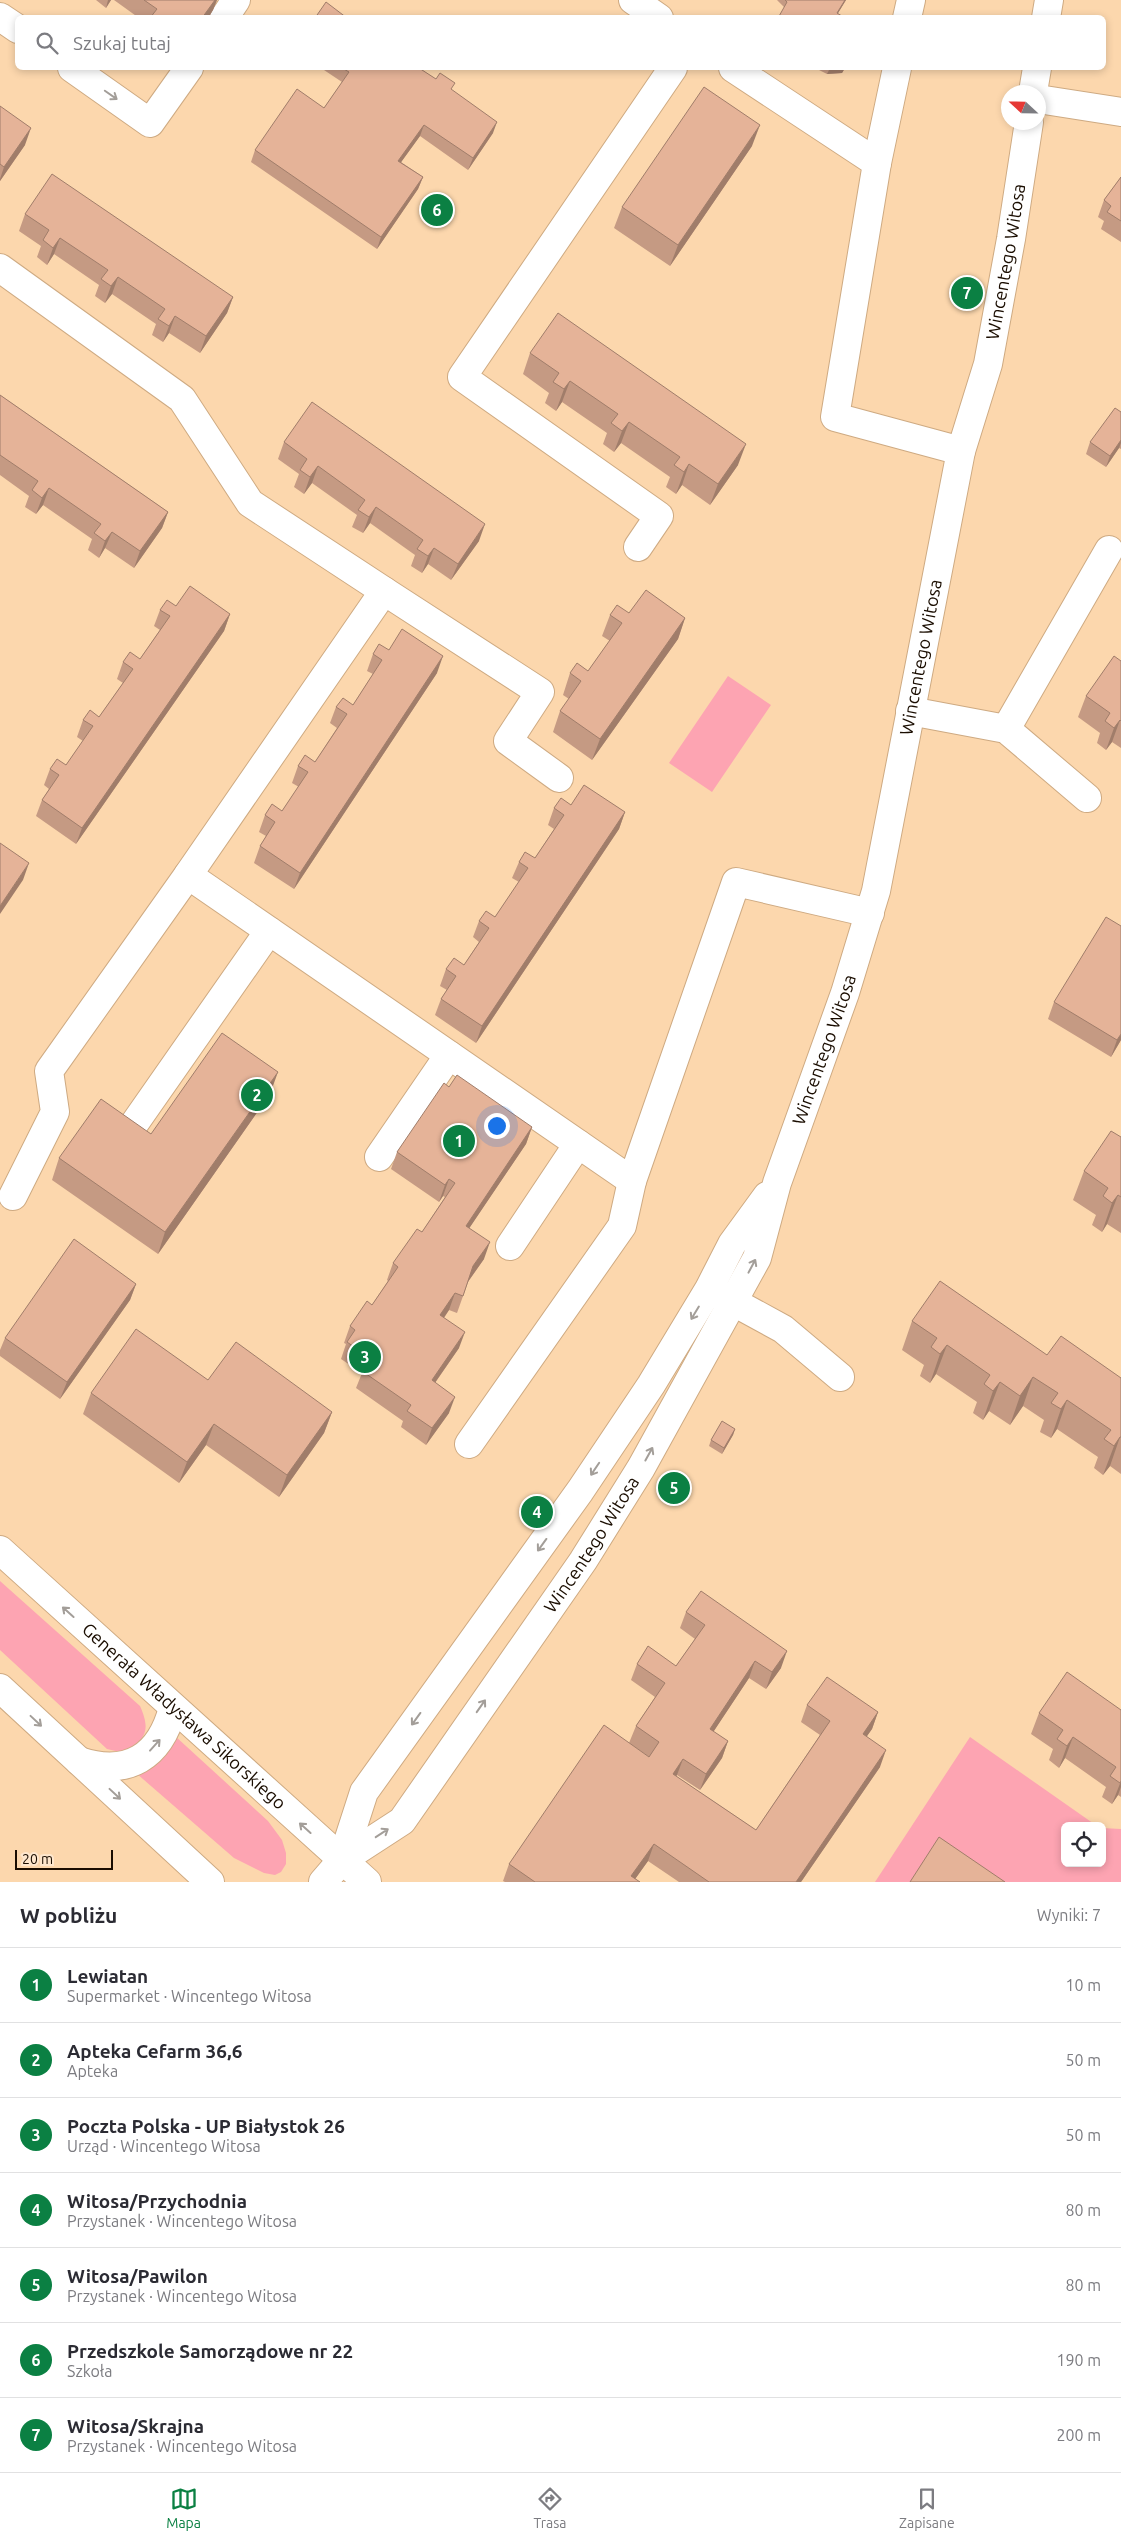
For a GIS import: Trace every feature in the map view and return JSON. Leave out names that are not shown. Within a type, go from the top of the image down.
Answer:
[{"type":"street","points":[[226,15],[236,0]]},
{"type":"street","points":[[633,0],[655,15]]},
{"type":"street","points":[[908,15],[911,0]]},
{"type":"street","points":[[1046,15],[1049,0]]},
{"type":"street","points":[[0,17],[15,27]]},
{"type":"street","points":[[75,70],[150,123],[188,70]]},
{"type":"street","points":[[638,547],[659,516],[462,377],[672,70]]},
{"type":"street","points":[[736,70],[877,163]]},
{"type":"street","points":[[897,70],[877,163],[835,416],[961,451]]},
{"type":"street","points":[[1034,85],[1037,70]]},
{"type":"street","points":[[1046,100],[1121,112]]},
{"type":"street","name":"Wincentego Witosa","points":[[323,1882],[342,1860],[402,1820],[583,1561],[641,1468],[757,1258],[777,1183],[845,993],[870,913],[961,451],[972,409],[988,364],[1028,130]]},
{"type":"street","points":[[0,268],[182,399],[250,503],[540,692],[508,741],[559,778]]},
{"type":"street","points":[[1006,729],[1109,550]]},
{"type":"street","points":[[13,1196],[55,1112],[49,1071],[188,875],[384,591]]},
{"type":"street","points":[[910,710],[1006,729],[1087,798]]},
{"type":"street","points":[[188,875],[632,1181]]},
{"type":"street","points":[[469,1444],[622,1226],[632,1181],[736,882],[870,913]]},
{"type":"street","points":[[125,1137],[269,931]]},
{"type":"street","points":[[379,1157],[449,1055]]},
{"type":"street","points":[[510,1246],[578,1144]]},
{"type":"street","name":"Wincentego Witosa","points":[[342,1860],[364,1792],[580,1491],[651,1385],[709,1289],[732,1244],[777,1183]]},
{"type":"street","points":[[709,1289],[782,1329],[840,1377]]},
{"type":"street","name":"Generała Władysława Sikorskiego","points":[[0,1550],[367,1882]]},
{"type":"street","points":[[0,1688],[210,1882]]},
{"type":"street","points":[[79,1761],[99,1768],[120,1767],[140,1759],[156,1746],[168,1728],[173,1708]]},
{"type":"shaded area","points":[[728,676],[771,705],[712,792],[669,763]]},
{"type":"shaded area","points":[[0,1581],[140,1706],[146,1728],[142,1739],[124,1753],[107,1749],[0,1650]]},
{"type":"shaded area","points":[[175,1736],[268,1821],[282,1840],[286,1853],[286,1864],[281,1872],[275,1875],[264,1873],[234,1858],[136,1773]]},
{"type":"shaded area","points":[[970,1737],[1091,1822],[1061,1822],[1061,1867],[1106,1867],[1106,1828],[1121,1829],[1121,1882],[875,1882]]},
{"type":"building","points":[[144,0],[215,0],[204,15],[152,15],[157,9]]},
{"type":"building","points":[[785,0],[845,0],[837,13],[840,15],[780,15],[787,2]]},
{"type":"building","points":[[326,2],[343,15],[317,15]]},
{"type":"building","points":[[346,70],[422,70],[436,79],[440,73],[455,83],[451,89],[497,122],[473,158],[424,125],[398,161],[423,177],[381,237],[255,150],[297,89],[324,108],[349,72]]},
{"type":"building","points":[[704,87],[760,125],[678,245],[622,207]]},
{"type":"building","points":[[0,106],[31,128],[4,167],[0,164]]},
{"type":"building","points":[[52,174],[233,297],[206,336],[175,316],[169,326],[158,319],[165,309],[118,277],[111,286],[101,279],[108,270],[60,238],[53,248],[43,240],[49,230],[25,214]]},
{"type":"building","points":[[1121,177],[1121,221],[1107,212],[1111,206],[1104,200]]},
{"type":"building","points":[[558,313],[746,444],[718,484],[689,464],[684,472],[674,465],[680,457],[629,422],[622,431],[611,423],[618,414],[570,381],[564,389],[553,382],[559,373],[530,353]]},
{"type":"building","points":[[0,395],[168,512],[140,551],[112,532],[105,541],[94,533],[101,524],[49,488],[42,498],[32,490],[38,481],[0,455]]},
{"type":"building","points":[[312,402],[485,524],[458,564],[434,548],[428,556],[417,549],[423,540],[376,507],[369,517],[358,510],[365,500],[318,466],[310,477],[300,470],[307,459],[284,442]]},
{"type":"building","points":[[1115,408],[1121,412],[1121,440],[1110,456],[1090,442]]},
{"type":"building","points":[[190,586],[230,614],[82,828],[42,800],[59,775],[50,769],[57,759],[66,765],[93,726],[83,720],[90,710],[99,717],[133,669],[123,662],[130,652],[140,659],[170,616],[160,610],[167,600],[176,606]]},
{"type":"building","points":[[646,590],[685,618],[600,739],[560,711],[581,681],[570,673],[577,663],[588,671],[622,623],[610,615],[617,605],[629,613]]},
{"type":"building","points":[[402,629],[443,656],[300,873],[260,846],[275,822],[265,815],[272,804],[282,811],[308,772],[298,766],[305,755],[315,762],[347,714],[336,707],[343,698],[353,705],[382,660],[373,654],[379,644],[389,650]]},
{"type":"building","points":[[1114,656],[1121,661],[1121,721],[1114,728],[1105,721],[1110,713],[1086,696]]},
{"type":"building","points":[[584,785],[625,812],[482,1026],[441,999],[456,976],[446,969],[454,958],[464,965],[489,928],[479,921],[486,911],[495,917],[528,868],[519,862],[525,852],[535,858],[564,815],[554,808],[561,798],[571,805]]},
{"type":"building","points":[[0,843],[29,863],[0,906]]},
{"type":"building","points":[[1106,917],[1121,926],[1121,1034],[1117,1040],[1054,1002]]},
{"type":"building","points":[[222,1033],[278,1072],[165,1232],[59,1158],[101,1099],[151,1134]]},
{"type":"building","points":[[457,1075],[532,1127],[466,1226],[490,1242],[473,1266],[463,1296],[455,1293],[440,1315],[465,1332],[432,1380],[455,1397],[432,1428],[407,1411],[411,1405],[362,1371],[371,1359],[347,1342],[355,1330],[350,1326],[367,1301],[372,1305],[398,1267],[393,1263],[417,1229],[422,1232],[455,1183],[449,1179],[445,1185],[397,1152],[444,1083],[449,1087]]},
{"type":"building","points":[[1111,1131],[1121,1137],[1121,1197],[1118,1195],[1112,1203],[1103,1196],[1108,1188],[1084,1171]]},
{"type":"building","points":[[74,1239],[136,1284],[67,1382],[5,1338]]},
{"type":"building","points":[[940,1281],[1047,1355],[1061,1336],[1121,1378],[1121,1437],[1114,1446],[1104,1439],[1111,1430],[1067,1400],[1061,1409],[1051,1403],[1058,1393],[1033,1377],[1020,1396],[1000,1382],[993,1391],[984,1384],[990,1375],[947,1345],[940,1354],[931,1347],[937,1338],[912,1321]]},
{"type":"building","points":[[136,1329],[208,1380],[236,1342],[332,1412],[287,1475],[214,1424],[187,1462],[91,1393]]},
{"type":"building","points":[[722,1421],[735,1429],[724,1448],[711,1440]]},
{"type":"building","points":[[701,1591],[787,1651],[772,1672],[755,1661],[710,1729],[728,1741],[706,1774],[683,1759],[673,1774],[756,1830],[830,1721],[807,1705],[827,1677],[878,1712],[863,1734],[886,1750],[796,1882],[709,1882],[654,1844],[631,1876],[640,1882],[535,1882],[509,1864],[604,1725],[649,1757],[659,1742],[636,1726],[665,1683],[637,1664],[648,1646],[676,1666],[705,1625],[686,1612]]},
{"type":"building","points":[[1067,1672],[1121,1710],[1120,1783],[1110,1776],[1116,1767],[1073,1737],[1067,1746],[1057,1739],[1063,1730],[1039,1713]]},
{"type":"building","points":[[939,1837],[1005,1882],[910,1882]]},
{"type":"place","name":"Przedszkole Samorządowe nr 22","points":[[437,210]]},
{"type":"place","name":"Witosa/Skrajna","points":[[967,293]]},
{"type":"place","name":"Apteka Cefarm 36,6","points":[[257,1095]]},
{"type":"place","name":"Lewiatan","points":[[459,1141]]},
{"type":"place","name":"Poczta Polska - UP Białystok 26","points":[[365,1357]]},
{"type":"place","name":"Witosa/Pawilon","points":[[674,1488]]},
{"type":"place","name":"Witosa/Przychodnia","points":[[537,1512]]}]
